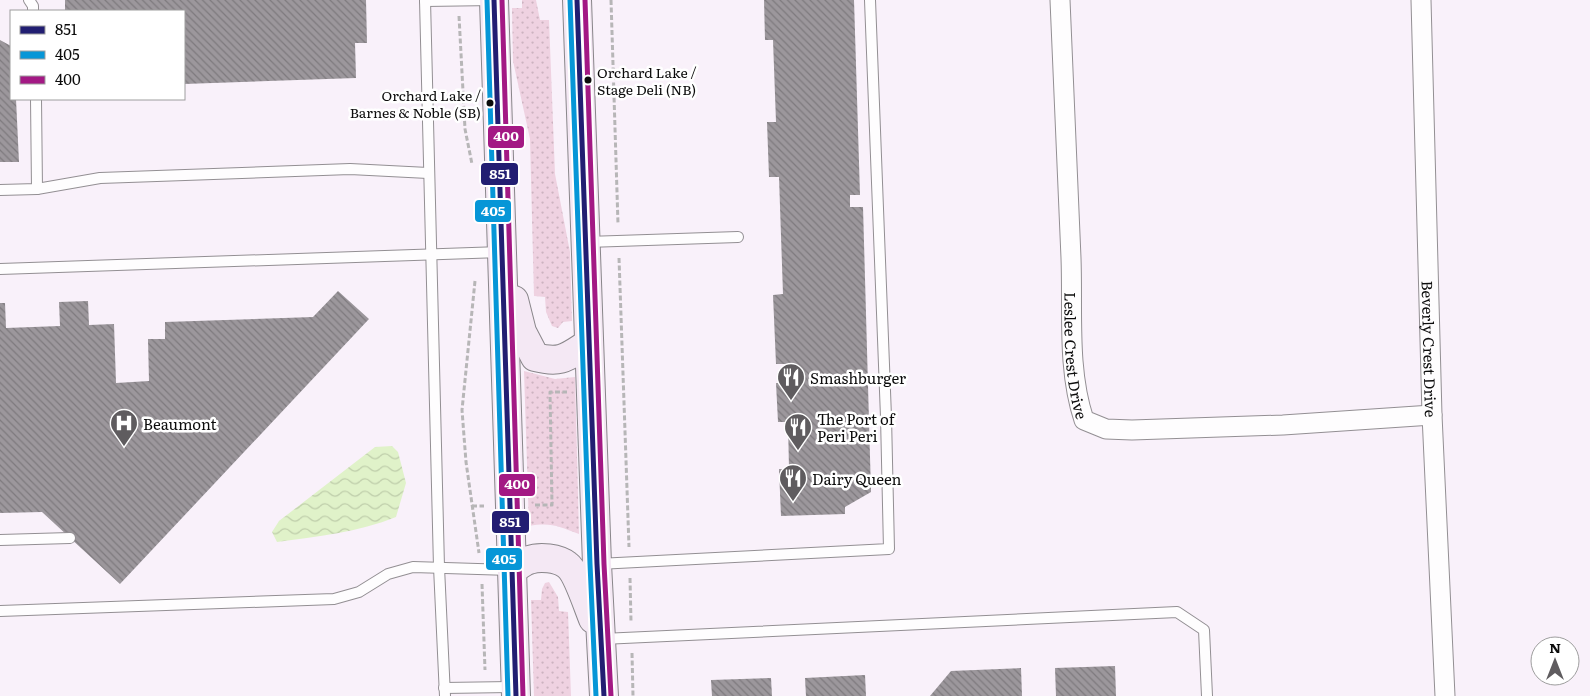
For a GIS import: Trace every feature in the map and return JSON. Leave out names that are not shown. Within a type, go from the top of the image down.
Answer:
[{"type":"main road","points":[[494,0],[490,253],[512,570],[516,691]]},
{"type":"main road","points":[[559,0],[580,77]]},
{"type":"main road","points":[[577,0],[597,564],[604,696]]},
{"type":"main road","points":[[490,253],[522,332],[535,357],[551,361],[567,357],[589,343]]},
{"type":"main road","points":[[512,570],[527,560],[540,558],[556,560],[568,566],[578,583],[601,639]]},
{"type":"street","name":"Leslee Crest Drive","points":[[1060,0],[1074,370],[1078,403],[1084,420],[1106,429],[1132,430],[1283,425],[1432,415]]},
{"type":"street","name":"Beverly Crest Drive","points":[[1421,0],[1432,415],[1445,696]]},
{"type":"lane","points":[[494,0],[425,0],[438,567],[444,692],[485,688],[516,691]]},
{"type":"lane","points":[[597,564],[889,549],[886,417],[870,0]]},
{"type":"lane","points":[[36,100],[37,189]]},
{"type":"lane","points":[[0,190],[37,189],[100,178],[350,169],[428,173]]},
{"type":"lane","points":[[586,242],[738,237]]},
{"type":"lane","points":[[0,269],[490,253]]},
{"type":"lane","points":[[0,540],[70,538]]},
{"type":"lane","points":[[0,611],[334,599],[359,592],[388,574],[413,567],[512,570]]},
{"type":"lane","points":[[601,639],[1177,612],[1204,630],[1207,696]]},
{"type":"path","points":[[459,0],[465,129],[472,168]]},
{"type":"path","points":[[610,0],[634,696]]},
{"type":"path","points":[[485,688],[481,569],[466,462],[462,410],[490,253]]},
{"type":"path","points":[[534,505],[552,505],[550,392],[571,392]]},
{"type":"shaded area","points":[[522,0],[536,0],[540,20],[549,20],[555,174],[570,252],[572,321],[563,322],[558,328],[552,326],[546,312],[545,297],[534,296],[530,139],[513,61],[512,8],[522,8]]},
{"type":"shaded area","points":[[524,371],[555,379],[575,377],[579,534],[550,525],[529,526]]},
{"type":"shaded area","points":[[549,582],[558,597],[559,611],[568,612],[571,696],[534,696],[531,600],[541,600],[542,589],[545,583]]},
{"type":"water","points":[[392,446],[398,452],[406,483],[396,517],[367,527],[277,542],[272,532],[279,521],[375,447]]},
{"type":"building","points":[[65,0],[366,0],[367,43],[355,43],[356,78],[185,84],[185,10],[65,10]]},
{"type":"building","points":[[764,0],[854,0],[860,195],[850,195],[850,207],[863,207],[871,492],[845,507],[845,514],[781,516],[779,469],[789,469],[788,422],[778,422],[776,383],[787,383],[786,364],[776,364],[773,295],[783,294],[779,177],[769,177],[767,122],[776,122],[773,40],[765,40]]},
{"type":"building","points":[[0,40],[10,45],[10,100],[16,100],[19,162],[0,162]]},
{"type":"building","name":"Beaumont","points":[[338,291],[369,319],[120,584],[42,512],[0,513],[0,303],[5,303],[6,328],[60,326],[59,302],[88,301],[89,325],[114,324],[116,383],[149,381],[148,339],[165,339],[165,322],[313,317]]},
{"type":"building","points":[[1115,666],[1116,696],[1056,696],[1055,668]]},
{"type":"building","points":[[1021,668],[1022,696],[930,696],[951,671]]},
{"type":"building","points":[[865,675],[866,696],[806,696],[805,678]]},
{"type":"building","points":[[771,678],[772,696],[712,696],[711,680]]},
{"type":"transit line","name":"405","points":[[487,0],[508,696]]},
{"type":"transit line","name":"851","points":[[494,0],[516,696]]},
{"type":"transit line","name":"400","points":[[502,0],[523,696]]},
{"type":"transit line","name":"405","points":[[570,0],[596,696]]},
{"type":"transit line","name":"851","points":[[577,0],[597,564],[604,696]]},
{"type":"transit line","name":"400","points":[[585,0],[604,564],[611,696]]},
{"type":"place","name":"Orchard Lake / Stage Deli (NB)","points":[[588,80]]},
{"type":"place","name":"Orchard Lake / Barnes & Noble (SB)","points":[[490,103]]},
{"type":"place","name":"Smashburger","points":[[791,401]]},
{"type":"place","name":"Beaumont","points":[[124,447]]},
{"type":"place","name":"The Port of Peri Peri","points":[[798,451]]},
{"type":"place","name":"Dairy Queen","points":[[793,502]]}]
